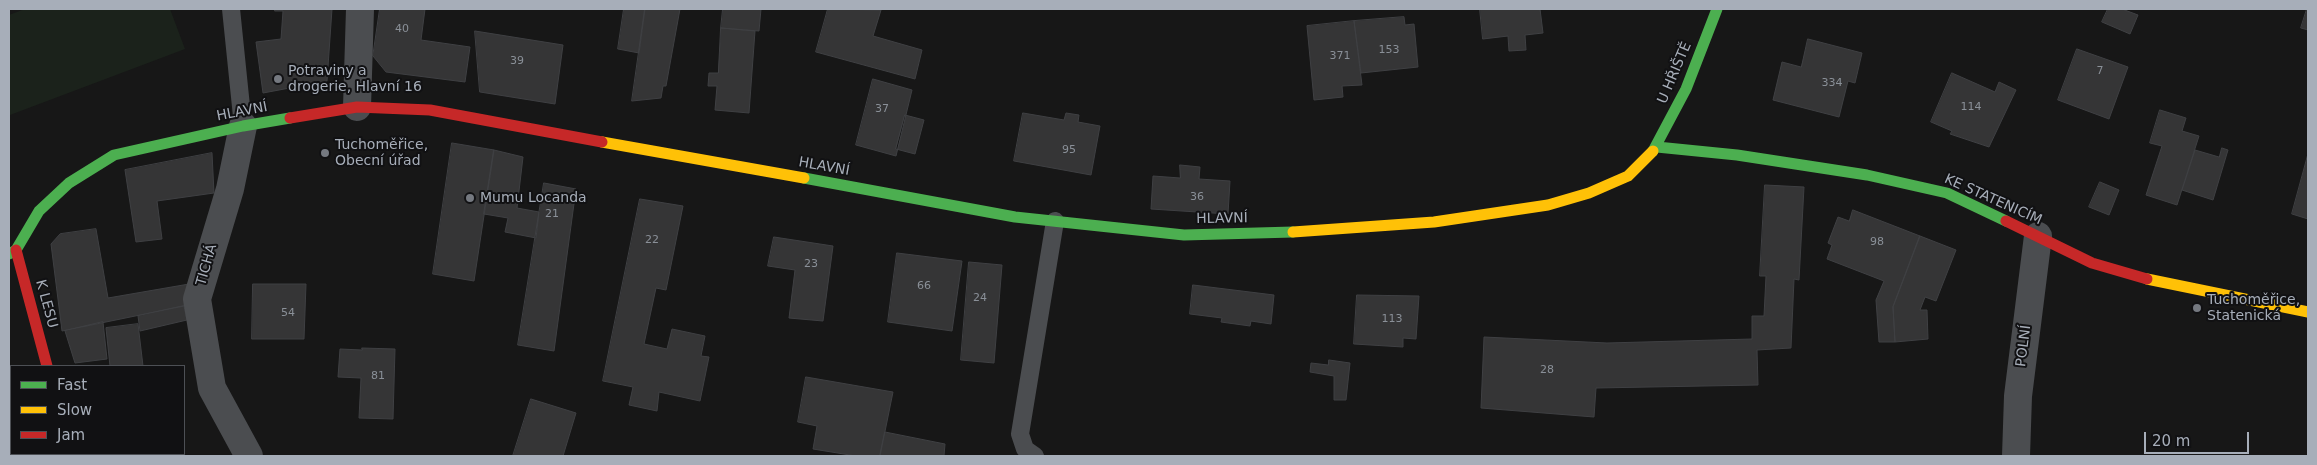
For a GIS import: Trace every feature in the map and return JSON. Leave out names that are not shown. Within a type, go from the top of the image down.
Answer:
[{"type":"street","points":[[357,107],[360,9]]},
{"type":"street","name":"U HŘIŠTĚ","points":[[1658,147],[1686,89],[1717,9]]},
{"type":"street","name":"HLAVNÍ","points":[[12,252],[39,211],[69,184],[114,155],[244,126],[357,107],[430,110],[1015,217],[1184,235],[1306,232],[1434,222],[1548,205],[1589,193],[1628,176],[1658,147]]},
{"type":"street","name":"TICHÁ","points":[[244,126],[230,189],[197,299],[212,388],[250,456]]},
{"type":"street","name":"KE STATENICÍM","points":[[1658,147],[1737,155],[1867,175],[1948,193],[2092,262],[2143,278],[2308,312]]},
{"type":"street","name":"POLNÍ","points":[[2016,456],[2018,396],[2038,236]]},
{"type":"street","name":"K LESU","points":[[12,252],[47,365]]},
{"type":"lane","points":[[231,9],[244,126]]},
{"type":"lane","points":[[1035,456],[1025,449],[1020,434],[1056,221]]},
{"type":"shaded area","points":[[25,9],[170,9],[185,49],[10,115],[9,15]]},
{"type":"building","points":[[275,9],[332,9],[327,81],[263,93],[256,42],[281,39],[283,11],[275,11]]},
{"type":"building","points":[[380,9],[425,9],[421,40],[470,47],[465,82],[386,72],[373,56]]},
{"type":"building","points":[[624,9],[645,9],[639,53],[618,49]]},
{"type":"building","points":[[645,9],[680,9],[666,86],[663,86],[661,98],[632,101]]},
{"type":"building","points":[[723,9],[761,9],[759,31],[721,28]]},
{"type":"building","points":[[828,9],[881,10],[873,36],[922,50],[915,79],[816,52]]},
{"type":"building","points":[[1480,9],[1540,9],[1543,33],[1525,35],[1526,50],[1509,51],[1508,36],[1483,39]]},
{"type":"building","points":[[2108,9],[2122,9],[2138,15],[2130,34],[2102,22]]},
{"type":"building","points":[[2308,9],[2308,30],[2301,28]]},
{"type":"building","points":[[1404,17],[1405,25],[1414,24],[1418,67],[1361,73],[1354,21]]},
{"type":"building","points":[[1354,21],[1362,85],[1342,86],[1343,97],[1314,100],[1307,26]]},
{"type":"building","points":[[721,28],[755,31],[749,113],[715,110],[717,86],[708,86],[709,73],[718,73]]},
{"type":"building","points":[[475,31],[563,45],[555,104],[480,92]]},
{"type":"building","points":[[1808,39],[1862,53],[1855,83],[1848,81],[1839,117],[1773,100],[1782,62],[1801,67]]},
{"type":"building","points":[[2077,49],[2128,67],[2109,119],[2058,100]]},
{"type":"building","points":[[1952,73],[1995,92],[1999,82],[2016,90],[1989,147],[1950,134],[1952,131],[1931,122]]},
{"type":"building","points":[[873,79],[912,90],[896,156],[856,145]]},
{"type":"building","points":[[2160,110],[2186,118],[2182,131],[2199,136],[2177,205],[2146,195],[2162,146],[2150,143]]},
{"type":"building","points":[[1023,113],[1064,120],[1066,113],[1079,115],[1078,122],[1100,126],[1091,175],[1014,161]]},
{"type":"building","points":[[905,115],[924,120],[915,154],[896,149]]},
{"type":"building","points":[[452,143],[494,150],[474,281],[433,274]]},
{"type":"building","points":[[2222,148],[2228,150],[2213,200],[2182,190],[2195,150],[2219,157]]},
{"type":"building","points":[[494,150],[523,157],[517,208],[539,212],[536,238],[505,232],[508,218],[484,214]]},
{"type":"building","points":[[212,153],[214,193],[157,201],[162,239],[136,242],[125,170]]},
{"type":"building","points":[[2308,154],[2308,219],[2292,214]]},
{"type":"building","points":[[1180,165],[1200,167],[1199,179],[1230,181],[1228,214],[1151,209],[1153,176],[1180,178]]},
{"type":"building","points":[[2100,182],[2119,190],[2109,215],[2089,207]]},
{"type":"building","points":[[544,183],[576,189],[554,351],[518,345]]},
{"type":"building","points":[[1765,185],[1804,187],[1799,280],[1794,279],[1791,348],[1757,350],[1758,385],[1596,388],[1594,417],[1481,408],[1484,337],[1607,343],[1752,339],[1752,316],[1764,316],[1766,276],[1760,276]]},
{"type":"building","points":[[640,199],[683,206],[666,290],[656,288],[644,344],[667,349],[672,329],[705,336],[701,356],[709,357],[700,401],[659,392],[657,411],[629,405],[633,387],[603,381]]},
{"type":"building","points":[[1853,210],[1920,236],[1893,307],[1895,342],[1879,342],[1876,300],[1884,281],[1827,259],[1832,245],[1828,243],[1838,217],[1849,221]]},
{"type":"building","points":[[96,229],[108,298],[189,284],[184,306],[62,331],[51,244],[60,234]]},
{"type":"building","points":[[1920,236],[1956,250],[1936,301],[1925,297],[1920,310],[1927,310],[1928,339],[1895,342],[1893,307]]},
{"type":"building","points":[[774,237],[833,246],[823,321],[789,318],[795,270],[768,266]]},
{"type":"building","points":[[897,253],[962,261],[952,331],[888,322]]},
{"type":"building","points":[[969,262],[1002,265],[994,363],[961,360]]},
{"type":"building","points":[[253,284],[306,284],[304,339],[252,339]]},
{"type":"building","points":[[1193,285],[1274,295],[1271,324],[1251,321],[1250,326],[1221,322],[1222,318],[1190,314]]},
{"type":"building","points":[[1357,295],[1419,296],[1416,339],[1403,338],[1403,347],[1354,344]]},
{"type":"building","points":[[184,306],[187,320],[140,331],[138,316]]},
{"type":"building","points":[[103,322],[107,359],[75,363],[65,331]]},
{"type":"building","points":[[138,324],[143,365],[110,365],[106,328]]},
{"type":"building","points":[[362,348],[395,349],[393,419],[359,418],[361,378],[338,377],[340,349],[362,350]]},
{"type":"building","points":[[1329,360],[1350,363],[1346,400],[1334,400],[1334,376],[1310,372],[1311,363],[1328,365]]},
{"type":"building","points":[[806,377],[893,392],[880,456],[856,456],[813,449],[817,426],[798,422]]},
{"type":"building","points":[[531,399],[576,413],[563,456],[513,456]]},
{"type":"building","points":[[10,404],[9,451],[9,405]]},
{"type":"building","points":[[885,432],[945,444],[944,456],[880,456]]},
{"type":"building","points":[[108,455],[157,455],[155,456]]},
{"type":"traffic: fast","points":[[1653,151],[1686,89],[1717,9]]},
{"type":"traffic: fast","points":[[9,254],[16,250],[39,211],[69,183],[114,155],[243,126],[290,118]]},
{"type":"traffic: fast","points":[[1657,147],[1737,155],[1867,175],[1947,193],[2006,221]]},
{"type":"traffic: fast","points":[[804,178],[1015,217],[1184,235],[1293,232]]},
{"type":"traffic: slow","points":[[602,142],[804,178]]},
{"type":"traffic: slow","points":[[1293,232],[1434,222],[1548,205],[1589,193],[1628,176],[1653,151]]},
{"type":"traffic: slow","points":[[2147,279],[2308,312]]},
{"type":"traffic: jam","points":[[290,118],[357,107],[430,110],[602,142]]},
{"type":"traffic: jam","points":[[2006,221],[2092,263],[2147,279]]},
{"type":"traffic: jam","points":[[16,250],[47,365]]},
{"type":"place","name":"Potraviny a drogerie, Hlavní 16","points":[[278,79]]},
{"type":"place","name":"Tuchoměřice, Obecní úřad","points":[[325,153]]},
{"type":"place","name":"Mumu Locanda","points":[[470,198]]},
{"type":"place","name":"Tuchoměřice, Statenická","points":[[2197,308]]}]
